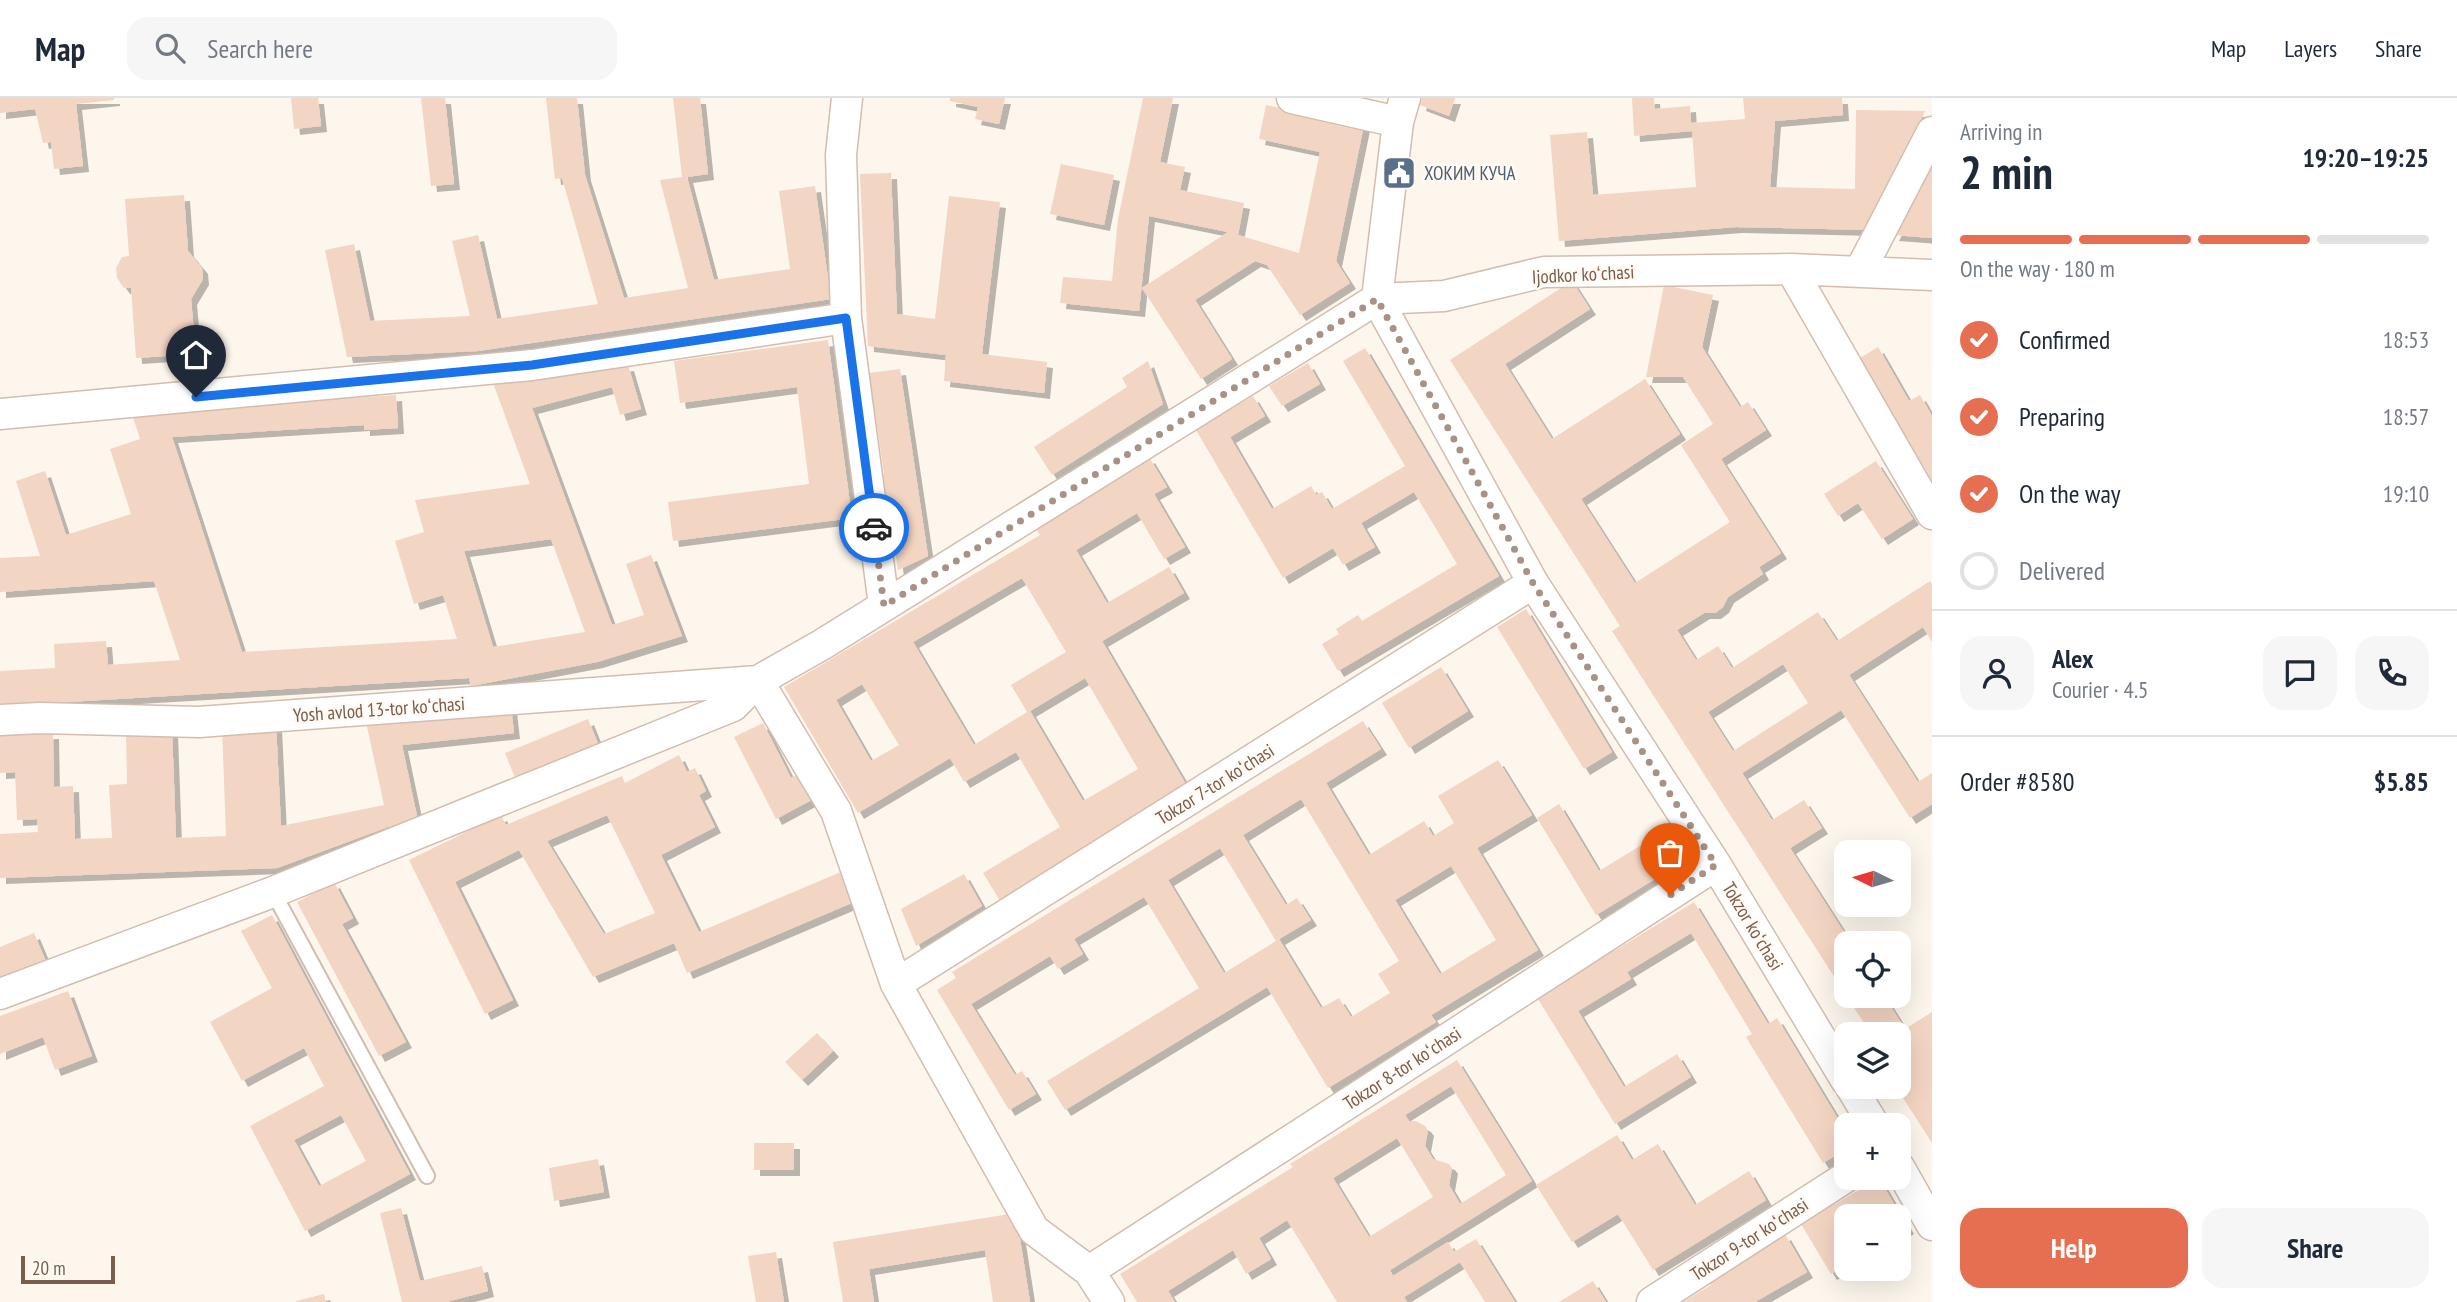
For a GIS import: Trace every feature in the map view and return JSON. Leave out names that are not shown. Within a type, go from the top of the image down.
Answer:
[{"type":"street","points":[[847,98],[841,155],[846,318],[884,606]]},
{"type":"street","points":[[0,994],[273,892],[733,706],[758,681],[884,606],[1377,299],[1402,110],[1292,98]]},
{"type":"street","points":[[1860,271],[1932,132]]},
{"type":"street","points":[[1791,269],[1932,514]]},
{"type":"street","name":"Ijodkor koʻchasi","points":[[1377,299],[1444,296],[1544,272],[1791,269],[1932,275]]},
{"type":"street","name":"Tokzor koʻchasi","points":[[1377,299],[1533,583],[1716,865],[1834,1060]]},
{"type":"street","points":[[0,414],[532,365],[846,318]]},
{"type":"street","name":"Tokzor 7-tor koʻchasi","points":[[896,984],[1533,583]]},
{"type":"street","points":[[758,681],[836,811],[896,984],[1034,1230],[1089,1270],[1109,1302]]},
{"type":"street","name":"Yosh avlod 13-tor koʻchasi","points":[[0,720],[40,718],[199,722],[758,681]]},
{"type":"street","name":"Tokzor 8-tor koʻchasi","points":[[1089,1270],[1716,865]]},
{"type":"street","name":"Tokzor 9-tor koʻchasi","points":[[1652,1302],[1834,1185]]},
{"type":"street","points":[[1911,1188],[1932,1225]]},
{"type":"lane","points":[[273,892],[427,1175]]},
{"type":"building","points":[[0,98],[114,100],[76,104],[83,166],[54,169],[51,142],[43,143],[35,109],[0,113]]},
{"type":"building","points":[[291,98],[318,98],[321,126],[294,129]]},
{"type":"building","points":[[421,98],[445,98],[454,184],[431,186]]},
{"type":"building","points":[[546,98],[577,98],[585,175],[624,298],[688,288],[660,180],[682,177],[673,98],[700,98],[708,174],[687,177],[714,280],[790,269],[779,191],[815,186],[831,299],[478,351],[347,357],[325,250],[354,244],[370,321],[470,316],[452,241],[478,235],[497,319],[598,304],[562,178],[555,179]]},
{"type":"building","points":[[950,98],[1005,98],[999,124],[975,119],[978,107],[950,101]]},
{"type":"building","points":[[1143,98],[1173,98],[1160,162],[1185,167],[1180,190],[1244,203],[1238,235],[1299,253],[1320,152],[1259,139],[1266,105],[1364,125],[1336,261],[1350,283],[1300,315],[1267,265],[1255,261],[1195,300],[1232,359],[1201,379],[1142,288],[1228,232],[1149,216],[1139,311],[1060,303],[1063,277],[1112,281],[1118,219]]},
{"type":"building","points":[[1422,98],[1455,98],[1449,116],[1420,105]]},
{"type":"building","points":[[1632,98],[1654,98],[1655,109],[1690,106],[1691,123],[1745,119],[1743,98],[1842,98],[1843,115],[1775,121],[1770,187],[1855,189],[1856,110],[1925,111],[1869,230],[1736,227],[1559,241],[1550,135],[1587,132],[1593,195],[1696,187],[1692,131],[1634,136]]},
{"type":"building","points":[[1932,159],[1932,238],[1893,235]]},
{"type":"building","points":[[1061,164],[1114,175],[1104,225],[1050,214]]},
{"type":"building","points":[[891,173],[897,314],[935,319],[949,196],[1000,202],[982,354],[1047,362],[1044,393],[944,381],[946,355],[868,346],[860,174]]},
{"type":"building","points":[[184,195],[188,251],[202,268],[203,279],[191,299],[196,354],[136,358],[131,288],[124,288],[117,278],[116,268],[122,257],[129,256],[125,199]]},
{"type":"building","points":[[1572,281],[1590,309],[1505,364],[1552,439],[1645,379],[1680,434],[1581,499],[1635,583],[1730,522],[1681,445],[1713,424],[1683,377],[1646,377],[1664,285],[1713,295],[1702,347],[1740,407],[1748,402],[1766,430],[1721,459],[1781,553],[1759,567],[1763,574],[1728,597],[1723,607],[1715,613],[1704,613],[1677,630],[1696,660],[1718,646],[1732,668],[1818,612],[1837,641],[1930,581],[1932,584],[1932,642],[1923,627],[1849,675],[1918,782],[1932,773],[1932,804],[1910,818],[1841,710],[1742,773],[1772,820],[1804,800],[1822,828],[1790,848],[1843,931],[1834,931],[1834,976],[1612,631],[1620,626],[1450,360]],"holes":[[[1783,664],[1808,703],[1733,751],[1708,712]]]},
{"type":"building","points":[[828,340],[852,518],[673,541],[668,502],[809,484],[797,387],[680,403],[674,361]]},
{"type":"building","points":[[1878,347],[1909,401],[1920,395],[1932,416],[1932,496],[1885,416],[1891,412],[1860,358]]},
{"type":"building","points":[[1365,348],[1499,576],[1338,671],[1322,644],[1339,634],[1336,629],[1358,615],[1362,621],[1457,564],[1414,492],[1361,523],[1375,547],[1343,565],[1333,548],[1283,578],[1196,430],[1253,396],[1265,416],[1230,437],[1272,509],[1311,486],[1316,495],[1322,492],[1332,509],[1405,466],[1343,361]]},
{"type":"building","points":[[1148,361],[1163,404],[1052,475],[1034,447],[1127,387],[1122,378]]},
{"type":"building","points":[[1308,363],[1320,384],[1282,406],[1269,386]]},
{"type":"building","points":[[628,365],[641,409],[620,415],[612,387],[532,408],[612,625],[644,615],[626,564],[651,555],[682,636],[597,662],[471,686],[469,678],[0,706],[0,671],[55,668],[54,644],[106,641],[108,665],[180,660],[154,581],[0,592],[0,558],[40,556],[16,481],[45,471],[66,535],[131,514],[110,449],[140,439],[131,411],[396,395],[398,428],[364,430],[364,425],[172,437],[242,652],[457,639],[443,595],[414,604],[395,541],[424,532],[415,500],[530,484],[492,380]],"holes":[[[551,539],[585,632],[493,647],[464,551]]]},
{"type":"building","points":[[900,369],[928,556],[898,570],[889,508],[879,509],[874,475],[884,474],[869,373]]},
{"type":"building","points":[[1149,457],[1167,487],[1154,494],[1185,547],[1164,559],[1137,513],[1076,550],[1107,603],[1169,567],[1184,593],[1102,641],[1187,786],[1104,836],[1105,839],[1000,901],[983,873],[1060,827],[1016,752],[964,782],[950,758],[858,813],[784,687],[1040,535],[1034,526]],"holes":[[[1022,578],[1066,652],[1011,685],[1027,712],[974,745],[913,642]],[[1085,678],[1138,769],[1083,801],[1030,711]],[[862,684],[899,745],[871,761],[836,700]]]},
{"type":"building","points":[[1876,461],[1913,519],[1882,539],[1858,503],[1838,516],[1824,494]]},
{"type":"building","points":[[1526,609],[1612,752],[1584,769],[1497,627]]},
{"type":"building","points":[[1441,667],[1468,711],[1409,748],[1382,703]]},
{"type":"building","points":[[511,707],[514,733],[402,745],[418,821],[388,827],[277,868],[0,878],[0,834],[38,832],[37,819],[17,820],[15,772],[0,773],[0,735],[53,733],[54,787],[73,786],[75,839],[112,838],[109,785],[127,784],[126,730],[172,729],[176,838],[226,836],[222,727],[276,724],[281,826],[384,805],[366,722]]},
{"type":"building","points":[[588,719],[601,751],[518,785],[505,753]]},
{"type":"building","points":[[1363,721],[1381,749],[1326,783],[1369,855],[1424,821],[1433,836],[1454,823],[1438,796],[1498,760],[1532,815],[1477,848],[1538,950],[1431,1015],[1436,1022],[1328,1088],[1267,987],[1065,1110],[1047,1081],[1199,988],[1144,897],[1074,939],[1083,954],[1058,969],[1050,956],[971,1004],[1015,1075],[1022,1071],[1036,1094],[1009,1110],[937,990],[956,978],[952,972]],"holes":[[[1301,799],[1399,961],[1378,974],[1390,993],[1351,1017],[1339,998],[1321,1008],[1279,939],[1311,920],[1297,898],[1286,905],[1243,835]],[[1220,848],[1276,941],[1224,973],[1168,880]],[[1451,866],[1496,940],[1440,974],[1395,900]]]},
{"type":"building","points":[[763,723],[791,778],[801,772],[815,798],[776,819],[734,737]]},
{"type":"building","points":[[679,755],[687,772],[695,768],[706,791],[699,795],[715,827],[661,855],[699,932],[848,869],[861,899],[687,973],[674,943],[593,977],[519,850],[455,882],[513,1000],[485,1014],[409,860],[501,815],[506,825],[622,776],[625,783]],"holes":[[[607,815],[655,913],[604,934],[547,841]]]},
{"type":"building","points":[[1559,804],[1599,871],[1663,832],[1681,863],[1596,915],[1537,818]]},
{"type":"building","points":[[964,874],[982,906],[916,946],[901,909]]},
{"type":"building","points":[[334,882],[353,918],[342,924],[406,1042],[379,1056],[297,902]]},
{"type":"building","points":[[1694,902],[1768,1024],[1777,1018],[1834,1113],[1834,1156],[1823,1163],[1746,1037],[1752,1034],[1691,933],[1627,972],[1631,979],[1578,1011],[1624,1087],[1677,1054],[1691,1077],[1615,1124],[1535,994],[1612,947],[1614,951]]},
{"type":"building","points":[[272,915],[410,1174],[305,1231],[250,1126],[324,1086],[304,1048],[242,1081],[210,1022],[272,988],[241,931]],"holes":[[[341,1115],[366,1161],[319,1186],[294,1140]]]},
{"type":"building","points":[[34,933],[47,964],[0,984],[0,947]]},
{"type":"building","points":[[68,991],[92,1056],[55,1070],[43,1037],[0,1054],[0,1016]]},
{"type":"building","points":[[1855,1008],[1892,1008],[1901,1022],[1863,1022]]},
{"type":"building","points":[[1932,1012],[1932,1143],[1904,1099],[1911,1099],[1911,1025]]},
{"type":"building","points":[[817,1033],[833,1051],[802,1080],[785,1062]]},
{"type":"building","points":[[1457,1060],[1532,1181],[1390,1270],[1393,1276],[1448,1242],[1454,1252],[1476,1239],[1515,1302],[1485,1302],[1460,1262],[1404,1297],[1407,1302],[1337,1302],[1287,1220],[1259,1238],[1271,1259],[1246,1274],[1233,1250],[1168,1291],[1175,1302],[1137,1302],[1120,1274],[1293,1167],[1290,1164]],"holes":[[[1451,1086],[1506,1175],[1460,1204],[1449,1185],[1452,1168],[1449,1164],[1433,1159],[1425,1146],[1428,1130],[1416,1121],[1409,1121],[1405,1115]],[[1397,1138],[1433,1197],[1369,1237],[1333,1178]]]},
{"type":"building","points":[[1617,1135],[1632,1160],[1658,1144],[1695,1205],[1749,1171],[1766,1200],[1653,1270],[1618,1214],[1572,1242],[1536,1185]]},
{"type":"building","points":[[754,1143],[794,1143],[794,1170],[754,1170]]},
{"type":"building","points":[[598,1159],[604,1192],[554,1201],[549,1168]]},
{"type":"building","points":[[1859,1190],[1886,1190],[1894,1204],[1835,1204]]},
{"type":"building","points":[[1834,1205],[1834,1272],[1831,1274],[1801,1224]]},
{"type":"building","points":[[401,1208],[420,1281],[482,1266],[488,1291],[446,1302],[402,1302],[380,1213]]},
{"type":"building","points":[[1016,1213],[1030,1302],[993,1302],[985,1250],[869,1269],[874,1302],[843,1302],[833,1242]]},
{"type":"building","points":[[1785,1234],[1807,1272],[1755,1302],[1683,1302],[1711,1285],[1708,1280]]},
{"type":"building","points":[[776,1252],[784,1302],[756,1302],[748,1256]]},
{"type":"building","points":[[1593,1281],[1606,1302],[1559,1302]]},
{"type":"building","points":[[324,1294],[326,1302],[296,1302],[296,1301]]},
{"type":"way so far","points":[[874,528],[884,606],[1377,299],[1533,583],[1716,865],[1670,895]]},
{"type":"place","name":"ХОКИМ КУЧА","points":[[1399,173]]},
{"type":"route","points":[[196,397],[532,365],[846,318],[874,528]]}]
